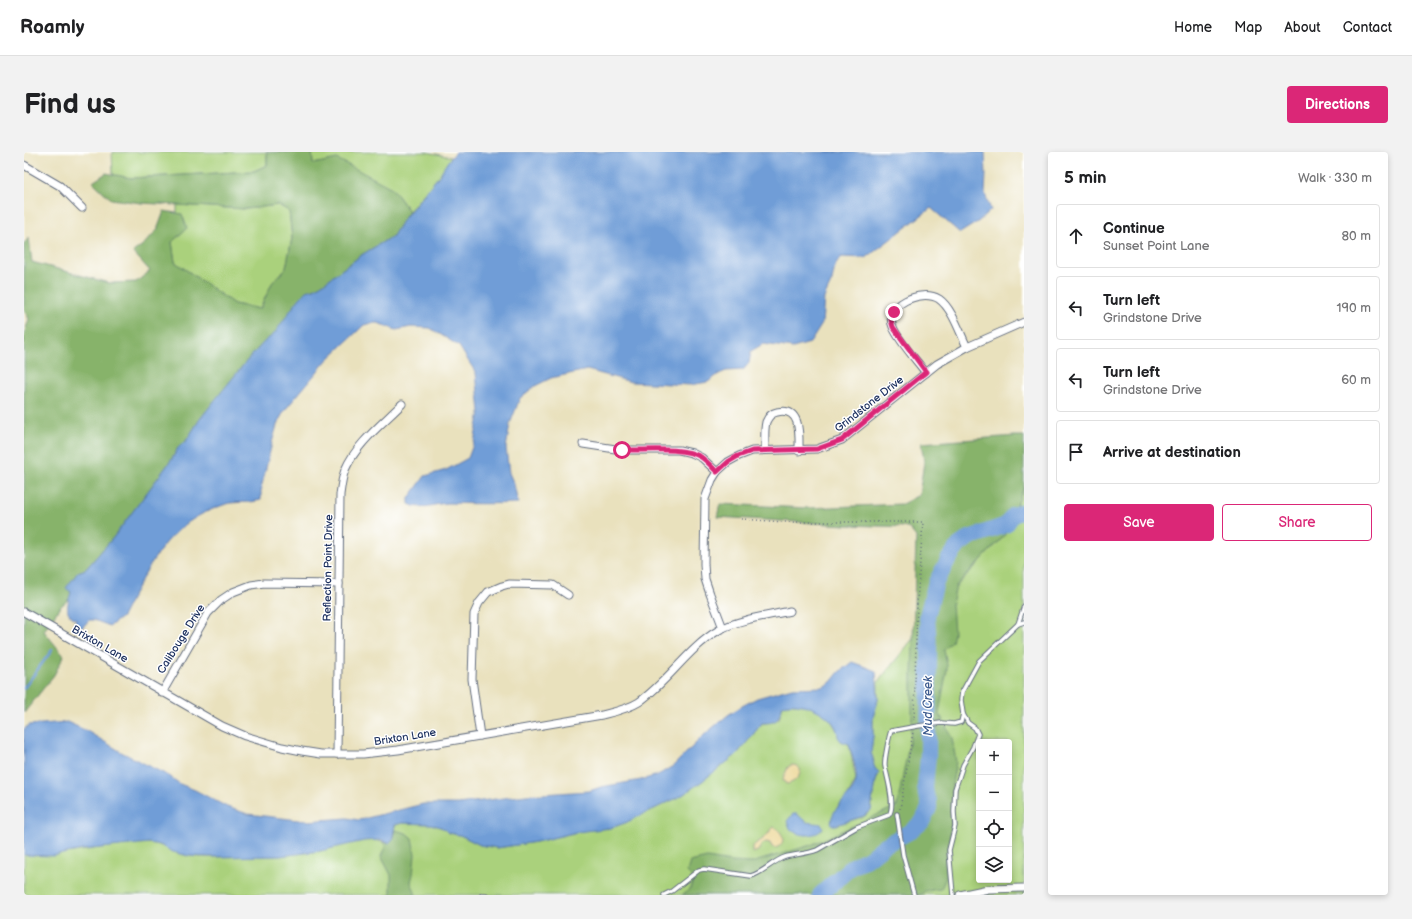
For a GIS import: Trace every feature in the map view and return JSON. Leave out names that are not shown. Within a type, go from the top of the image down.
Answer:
[{"type":"street","points":[[24,165],[60,186],[82,208]]},
{"type":"street","points":[[926,372],[893,327],[892,316],[898,307],[912,297],[927,295],[939,299],[948,308],[967,347]]},
{"type":"street","name":"Grindstone Drive","points":[[717,472],[728,462],[738,456],[752,451],[799,451],[817,449],[842,440],[937,364],[967,347],[1024,322]]},
{"type":"street","name":"Reflection Point Drive","points":[[337,754],[340,495],[345,471],[353,456],[361,445],[402,404]]},
{"type":"street","points":[[765,450],[766,422],[773,414],[784,411],[792,414],[797,421],[799,451]]},
{"type":"street","points":[[583,444],[622,450],[679,450],[692,453],[702,458],[717,472],[712,480],[705,499],[704,564],[705,579],[723,628]]},
{"type":"street","name":"Calibouge Drive","points":[[162,693],[208,613],[221,600],[232,592],[251,585],[264,583],[338,584]]},
{"type":"street","points":[[480,736],[472,679],[473,620],[479,603],[488,592],[495,588],[509,584],[553,585],[568,595]]},
{"type":"street","name":"Brixton Lane","points":[[24,612],[162,693],[222,726],[245,736],[282,747],[302,751],[337,754],[370,754],[602,715],[630,706],[649,694],[704,642],[723,628],[790,611]]},
{"type":"street","points":[[960,895],[988,889],[1024,888]]},
{"type":"lane","points":[[1018,624],[1024,606]]},
{"type":"lane","points":[[1022,613],[1024,618]]},
{"type":"lane","points":[[953,895],[949,850],[954,826],[955,788],[963,765],[978,734],[975,728],[968,723],[963,714],[961,700],[962,692],[979,661],[1018,624],[1024,622]]},
{"type":"lane","points":[[960,722],[963,714]]},
{"type":"lane","points":[[664,895],[672,891],[699,870],[704,869],[751,876],[759,874],[785,857],[817,850],[857,827],[890,815],[892,809],[889,778],[885,763],[890,733],[894,730],[941,723],[968,723]]},
{"type":"lane","points":[[897,814],[903,855],[914,895]]},
{"type":"path","points":[[740,519],[784,522],[923,522],[917,602],[916,727],[905,775],[902,801],[897,814]]},
{"type":"green space","points":[[112,152],[267,152],[267,165],[254,171],[131,178],[113,175]]},
{"type":"green space","points":[[267,152],[312,152],[313,164],[337,159],[392,188],[409,211],[393,236],[363,254],[324,283],[314,289],[306,291],[274,334],[264,342],[245,363],[200,419],[186,441],[179,446],[172,459],[113,538],[86,569],[78,572],[69,599],[60,607],[44,631],[64,656],[54,675],[24,713],[24,334],[29,319],[24,309],[24,243],[29,238],[32,262],[109,283],[136,282],[150,271],[133,252],[144,244],[157,230],[164,211],[182,214],[187,228],[172,242],[175,262],[234,304],[260,309],[272,283],[286,268],[292,238],[289,211],[278,205],[246,209],[141,203],[111,199],[93,182],[106,173],[131,178],[254,171],[267,165]]},
{"type":"green space","points":[[312,152],[427,152],[451,157],[438,177],[409,211],[392,188],[313,164]]},
{"type":"green space","points":[[177,205],[246,209],[278,205],[289,211],[292,238],[286,268],[272,283],[260,309],[234,304],[175,262],[172,242],[186,228],[182,215],[177,214]]},
{"type":"green space","points":[[1024,436],[1024,486],[1007,533],[956,586],[952,604],[954,633],[952,642],[944,650],[947,670],[939,713],[952,738],[956,762],[952,784],[952,825],[945,863],[947,875],[941,889],[925,891],[920,895],[682,895],[690,889],[694,879],[687,872],[690,862],[707,858],[731,862],[751,863],[811,845],[897,806],[910,739],[912,716],[916,537],[908,527],[846,525],[717,517],[720,504],[808,508],[902,504],[919,495],[924,462],[921,443]]},
{"type":"green space","points":[[1024,486],[1024,895],[24,895],[24,855],[71,853],[117,845],[148,843],[159,845],[183,855],[194,857],[280,856],[321,851],[359,841],[368,840],[384,843],[392,840],[395,825],[402,823],[431,824],[443,828],[448,833],[460,835],[480,845],[497,848],[536,842],[577,832],[625,823],[681,796],[701,782],[736,755],[762,723],[779,719],[783,705],[789,704],[808,706],[825,715],[833,724],[841,741],[849,744],[856,780],[846,799],[838,806],[831,822],[836,825],[865,816],[871,810],[874,787],[879,773],[873,766],[874,761],[871,753],[873,717],[878,700],[878,682],[948,595],[1007,533]]},
{"type":"green space","points":[[395,830],[406,833],[412,838],[415,854],[411,882],[416,895],[391,895],[391,875],[381,856],[385,847],[384,843],[389,843],[392,840]]},
{"type":"sand","points":[[791,765],[799,768],[800,774],[795,781],[786,784],[783,779],[788,767]]},
{"type":"sand","points":[[774,827],[782,835],[783,841],[781,844],[775,848],[772,847],[770,843],[766,842],[762,844],[758,851],[752,853],[753,846],[763,839]]},
{"type":"water","points":[[456,152],[985,152],[985,194],[991,210],[979,221],[960,233],[931,208],[866,258],[841,257],[835,266],[832,281],[824,298],[822,324],[810,343],[793,348],[763,344],[751,351],[749,363],[743,370],[726,371],[708,382],[690,385],[631,382],[587,370],[551,378],[535,386],[520,398],[510,424],[506,448],[509,473],[514,484],[518,503],[444,503],[424,507],[409,504],[409,498],[425,476],[446,470],[468,458],[474,442],[480,412],[476,373],[459,346],[430,328],[411,327],[396,330],[378,323],[364,325],[327,360],[285,410],[278,422],[273,439],[261,489],[261,500],[228,503],[196,517],[181,528],[158,554],[139,584],[122,617],[110,626],[94,620],[89,620],[82,628],[78,627],[74,623],[76,619],[69,614],[68,611],[71,592],[66,588],[78,572],[86,569],[113,538],[172,459],[179,446],[186,441],[200,419],[245,363],[264,342],[274,334],[306,291],[314,289],[324,283],[363,254],[393,236],[402,221],[438,177],[448,161]]},
{"type":"water","points":[[852,662],[876,671],[878,700],[873,717],[871,753],[874,766],[879,772],[874,787],[871,810],[864,816],[836,825],[832,825],[831,819],[833,814],[850,793],[856,781],[855,768],[849,744],[841,741],[832,722],[818,710],[800,704],[791,704],[783,705],[777,720],[762,723],[736,755],[681,796],[625,823],[611,828],[577,832],[536,842],[497,848],[480,845],[460,835],[448,833],[443,828],[431,824],[402,823],[395,825],[392,840],[389,843],[379,840],[364,841],[320,851],[280,856],[189,856],[173,852],[160,845],[149,843],[82,850],[53,856],[24,855],[24,729],[29,725],[67,722],[87,731],[123,753],[169,776],[180,784],[195,790],[227,807],[248,814],[307,821],[347,818],[359,820],[423,804],[458,804],[526,795],[589,791],[658,775],[673,766],[704,735],[728,715],[742,706],[757,698],[792,688],[823,687],[831,682],[839,672]]},
{"type":"water","points":[[793,814],[797,814],[806,822],[821,824],[823,828],[811,835],[796,833],[789,827],[787,821]]},
{"type":"waterway","name":"Mud Creek","points":[[820,895],[851,867],[869,858],[885,845],[911,831],[922,822],[929,808],[929,801],[926,795],[925,786],[928,757],[929,648],[927,616],[936,582],[948,560],[959,545],[969,538],[1006,525],[1013,515],[1024,511]]},
{"type":"waterway","points":[[24,688],[52,650]]},
{"type":"route","points":[[622,450],[679,450],[692,453],[702,458],[717,472],[728,462],[738,456],[752,451],[799,451],[817,449],[842,440],[926,372],[893,327],[891,320],[894,312]]}]
